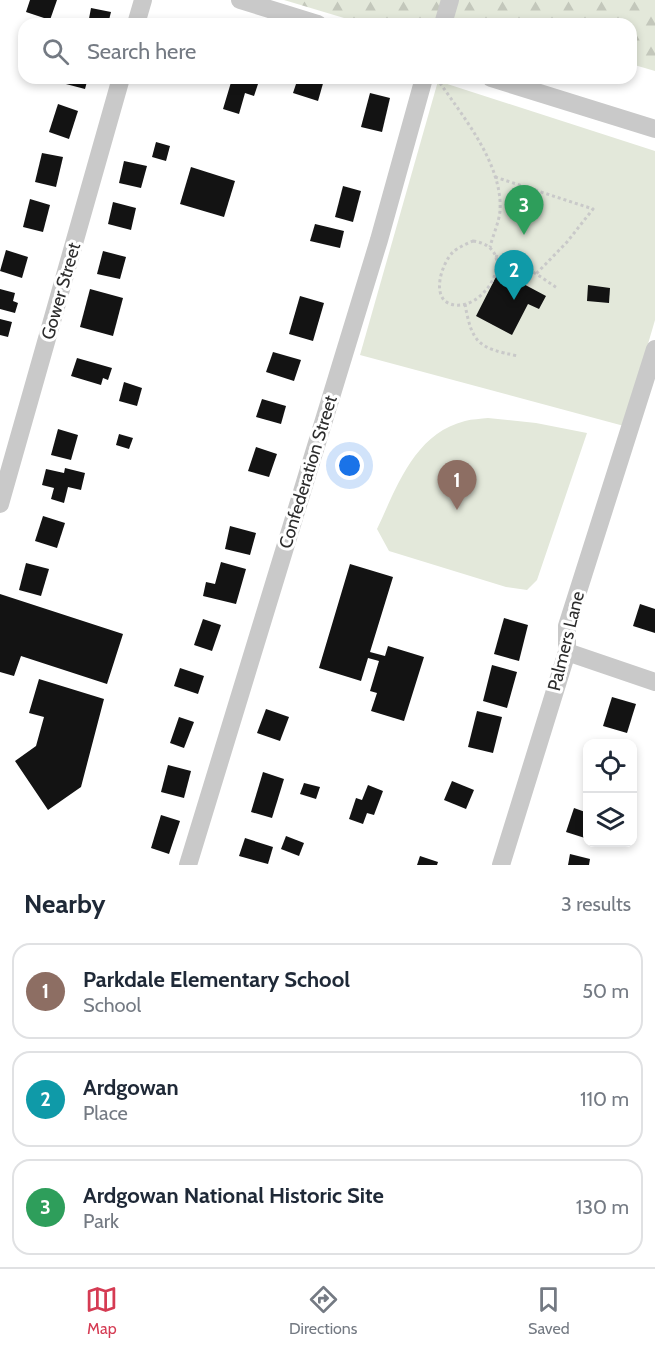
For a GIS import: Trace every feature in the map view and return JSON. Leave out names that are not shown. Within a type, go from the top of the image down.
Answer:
[{"type":"street","points":[[138,18],[143,0]]},
{"type":"street","points":[[240,0],[298,18]]},
{"type":"street","points":[[445,18],[450,0]]},
{"type":"street","name":"Gower Street","points":[[0,504],[119,84]]},
{"type":"street","name":"Confederation Street","points":[[188,865],[376,252],[431,84]]},
{"type":"street","points":[[510,84],[655,129]]},
{"type":"street","name":"Palmers Lane","points":[[501,865],[567,652],[567,626],[655,349]]},
{"type":"street","points":[[567,652],[655,682]]},
{"type":"path","points":[[435,84],[474,133],[495,177],[500,211],[490,247]]},
{"type":"path","points":[[495,177],[593,209],[567,242],[536,274]]},
{"type":"path","points":[[473,241],[490,247],[495,256],[496,271],[488,288],[482,294],[465,304],[453,305],[448,302],[440,292],[441,274],[454,251],[473,241]]},
{"type":"path","points":[[495,256],[506,258],[557,288]]},
{"type":"path","points":[[465,304],[469,325],[478,341],[494,351],[518,356]]},
{"type":"green space","points":[[284,0],[655,0],[655,71],[637,66],[637,18],[344,18]]},
{"type":"green space","points":[[437,84],[447,84],[655,151],[655,320],[624,426],[360,355]]},
{"type":"green space","points":[[488,418],[536,423],[587,433],[537,580],[527,590],[506,587],[389,551],[377,529],[409,464],[433,437],[447,428],[468,420]]},
{"type":"building","points":[[30,0],[57,0],[51,18],[26,12]]},
{"type":"building","points":[[91,8],[111,12],[110,18],[89,18]]},
{"type":"building","points":[[66,84],[86,84],[85,89]]},
{"type":"building","points":[[230,84],[258,84],[254,96],[245,93],[239,114],[223,109]]},
{"type":"building","points":[[296,84],[323,84],[318,101],[293,93]]},
{"type":"building","points":[[370,93],[390,98],[382,132],[361,127]]},
{"type":"building","points":[[58,104],[78,111],[69,139],[49,132]]},
{"type":"building","points":[[156,142],[170,146],[166,161],[152,157]]},
{"type":"building","points":[[42,153],[63,157],[56,187],[35,182]]},
{"type":"building","points":[[124,161],[147,166],[141,188],[119,183]]},
{"type":"building","points":[[191,167],[235,181],[224,217],[180,204]]},
{"type":"building","points":[[343,186],[361,191],[353,222],[335,217]]},
{"type":"building","points":[[30,199],[50,205],[43,232],[23,227]]},
{"type":"building","points":[[113,202],[136,208],[131,230],[108,224]]},
{"type":"building","points":[[315,224],[344,231],[340,248],[310,241]]},
{"type":"building","points":[[6,250],[28,257],[22,278],[0,271]]},
{"type":"building","points":[[103,251],[126,257],[120,279],[97,274]]},
{"type":"building","points":[[499,271],[546,296],[539,309],[528,304],[512,335],[476,316]]},
{"type":"building","points":[[588,285],[610,288],[609,303],[587,301]]},
{"type":"building","points":[[0,289],[15,293],[13,301],[18,303],[15,313],[0,309]]},
{"type":"building","points":[[90,289],[123,298],[113,336],[80,327]]},
{"type":"building","points":[[300,296],[324,303],[313,341],[289,334]]},
{"type":"building","points":[[0,319],[12,322],[8,337],[0,335]]},
{"type":"building","points":[[273,352],[301,360],[294,381],[266,372]]},
{"type":"building","points":[[77,358],[112,368],[108,380],[103,378],[101,385],[71,376]]},
{"type":"building","points":[[124,382],[142,388],[137,406],[119,401]]},
{"type":"building","points":[[262,399],[286,406],[281,424],[256,417]]},
{"type":"building","points":[[58,429],[78,435],[71,460],[51,455]]},
{"type":"building","points":[[119,434],[133,438],[129,449],[116,445]]},
{"type":"building","points":[[256,447],[277,454],[269,477],[248,471]]},
{"type":"building","points":[[65,468],[85,473],[81,490],[68,487],[64,503],[51,499],[54,488],[42,485],[46,469],[64,473]]},
{"type":"building","points":[[43,516],[65,523],[57,548],[35,541]]},
{"type":"building","points":[[230,526],[256,533],[250,555],[225,549]]},
{"type":"building","points":[[221,562],[246,569],[236,604],[203,596],[206,582],[215,584]]},
{"type":"building","points":[[26,563],[49,569],[41,596],[19,590]]},
{"type":"building","points":[[350,564],[393,577],[370,652],[385,656],[388,646],[424,657],[404,721],[371,711],[377,693],[370,691],[379,661],[368,658],[361,681],[319,668]]},
{"type":"building","points":[[0,594],[123,634],[107,684],[21,656],[14,676],[0,672]]},
{"type":"building","points":[[640,604],[655,609],[655,633],[633,626]]},
{"type":"building","points":[[504,618],[528,625],[519,661],[494,654]]},
{"type":"building","points":[[203,619],[221,625],[212,651],[194,645]]},
{"type":"building","points":[[492,665],[517,672],[507,708],[483,701]]},
{"type":"building","points":[[180,668],[204,676],[198,694],[174,686]]},
{"type":"building","points":[[39,679],[104,699],[81,787],[48,810],[15,761],[36,746],[44,717],[29,713]]},
{"type":"building","points":[[612,697],[636,704],[627,733],[603,726]]},
{"type":"building","points":[[266,709],[289,717],[280,741],[257,733]]},
{"type":"building","points":[[477,711],[502,717],[493,753],[468,747]]},
{"type":"building","points":[[179,717],[194,722],[184,748],[170,743]]},
{"type":"building","points":[[168,765],[191,771],[184,798],[161,792]]},
{"type":"building","points":[[263,772],[284,779],[272,818],[251,812]]},
{"type":"building","points":[[452,781],[474,790],[466,809],[444,800]]},
{"type":"building","points":[[304,783],[320,787],[316,799],[300,794]]},
{"type":"building","points":[[368,785],[383,791],[374,815],[367,813],[363,824],[349,819],[356,798],[362,800]]},
{"type":"building","points":[[574,808],[583,811],[583,837],[566,832]]},
{"type":"building","points":[[161,815],[180,821],[169,854],[151,848]]},
{"type":"building","points":[[286,836],[304,843],[299,856],[281,849]]},
{"type":"building","points":[[245,838],[273,847],[268,864],[239,856]]},
{"type":"building","points":[[570,854],[590,859],[589,865],[568,865]]},
{"type":"building","points":[[420,856],[438,862],[437,865],[417,865]]},
{"type":"place","name":"Ardgowan National Historic Site","points":[[524,235]]},
{"type":"place","name":"Ardgowan","points":[[514,300]]},
{"type":"place","name":"Parkdale Elementary School","points":[[457,510]]}]
